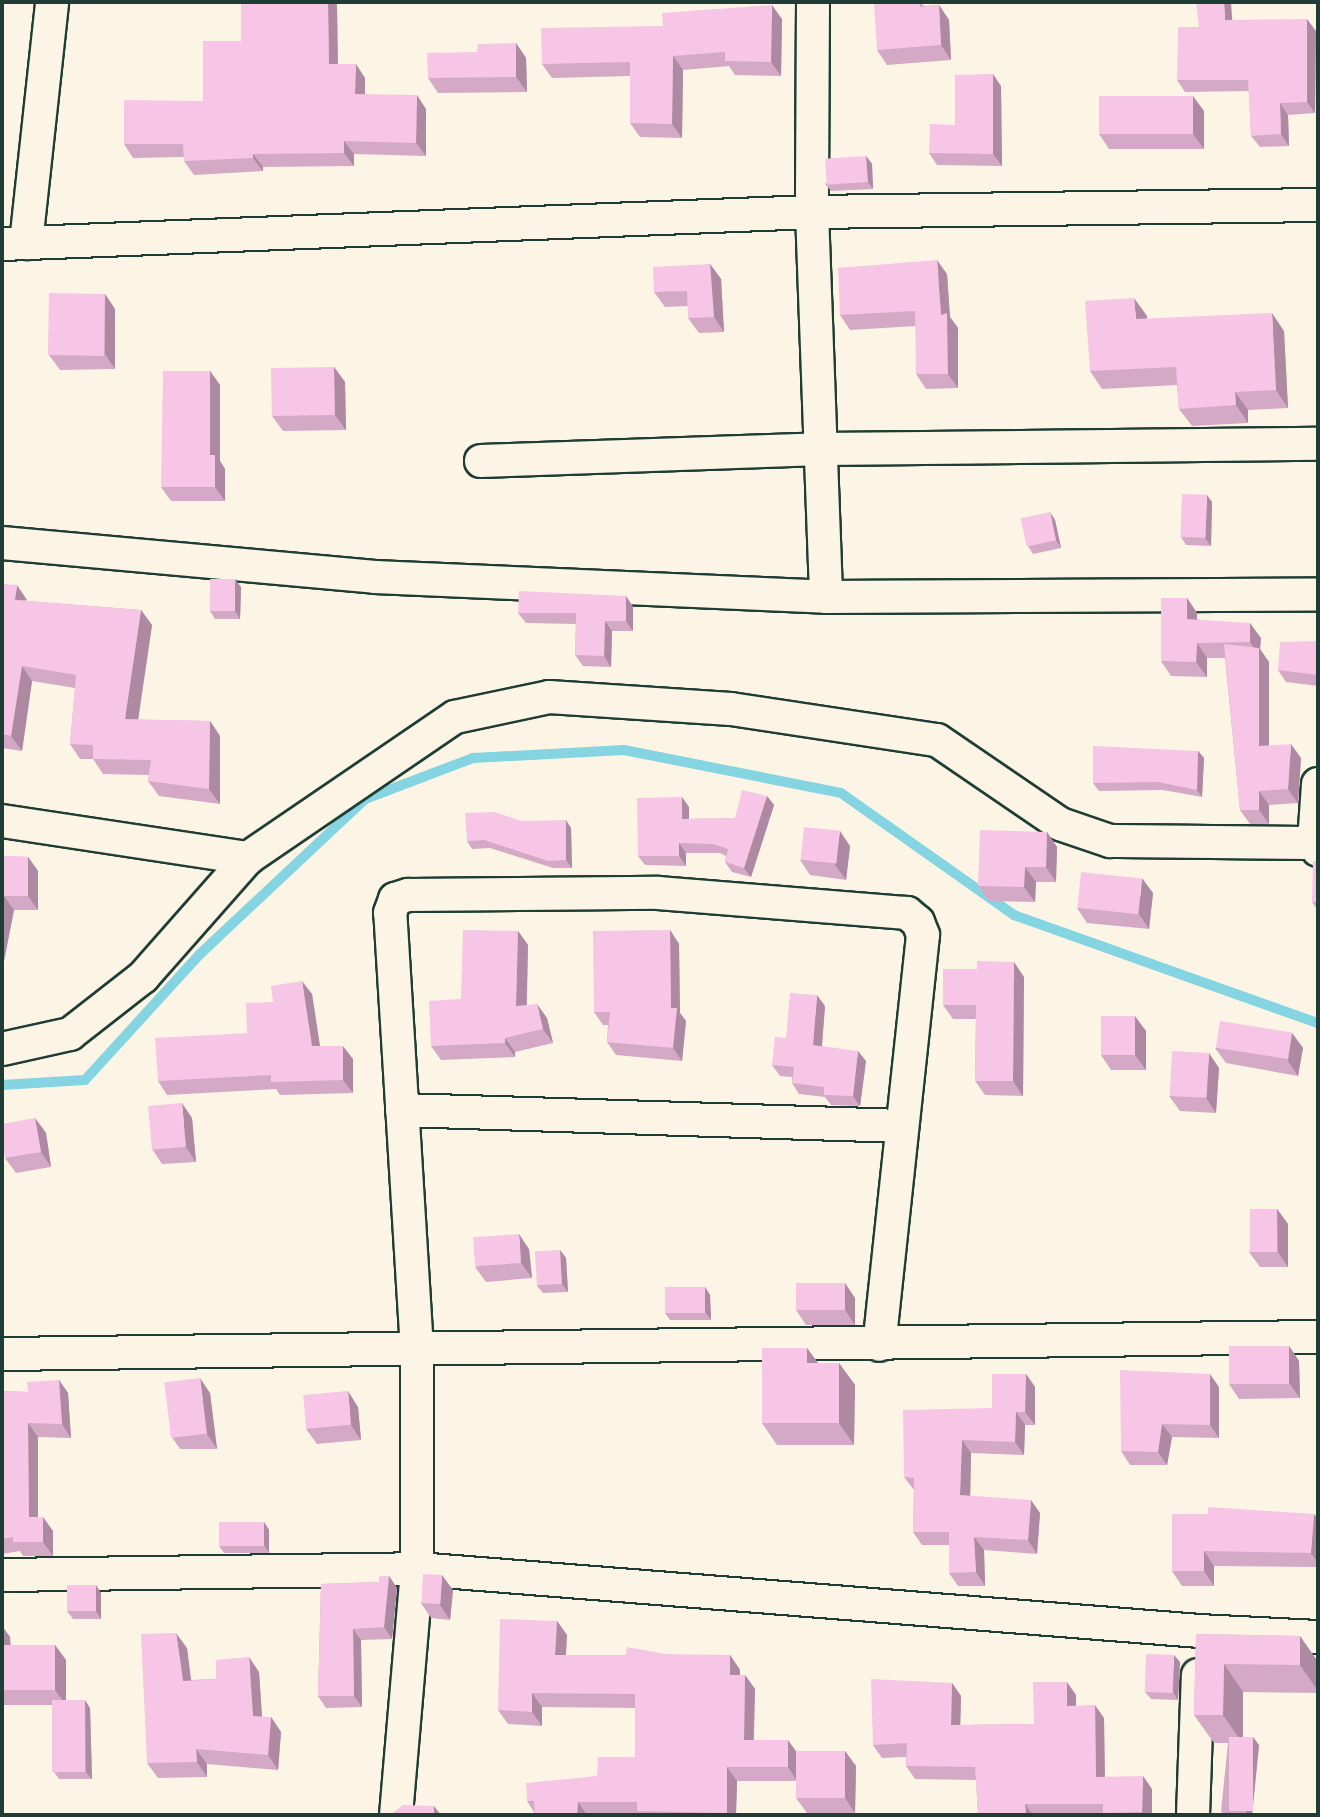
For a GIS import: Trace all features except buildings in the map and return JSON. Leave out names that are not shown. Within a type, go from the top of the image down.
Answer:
[{"type":"street","points":[[52,2],[14,244],[812,212],[1318,205]]},
{"type":"street","points":[[813,2],[812,212],[826,597]]},
{"type":"street","points":[[481,461],[821,449],[1318,444]]},
{"type":"street","points":[[2,543],[375,577],[826,597],[1318,594]]},
{"type":"street","points":[[2,1049],[70,1034],[143,977],[248,858],[455,717],[549,697],[731,709],[937,740],[1060,824],[1110,841],[1316,847],[1318,784]]},
{"type":"street","points":[[2,821],[248,858]]},
{"type":"street","points":[[396,1815],[417,1569],[417,1350],[390,912],[395,900],[408,895],[658,893],[907,913],[918,922],[922,935],[879,1345]]},
{"type":"street","points":[[402,1110],[902,1126]]},
{"type":"street","points":[[2,1354],[879,1345],[1318,1337]]},
{"type":"street","points":[[2,1575],[417,1569],[1199,1631],[1318,1637]]},
{"type":"street","points":[[1193,1815],[1199,1631]]},
{"type":"waterway","points":[[2,1085],[85,1080],[200,954],[365,799],[473,758],[624,750],[841,793],[1014,915],[1318,1023]]}]
